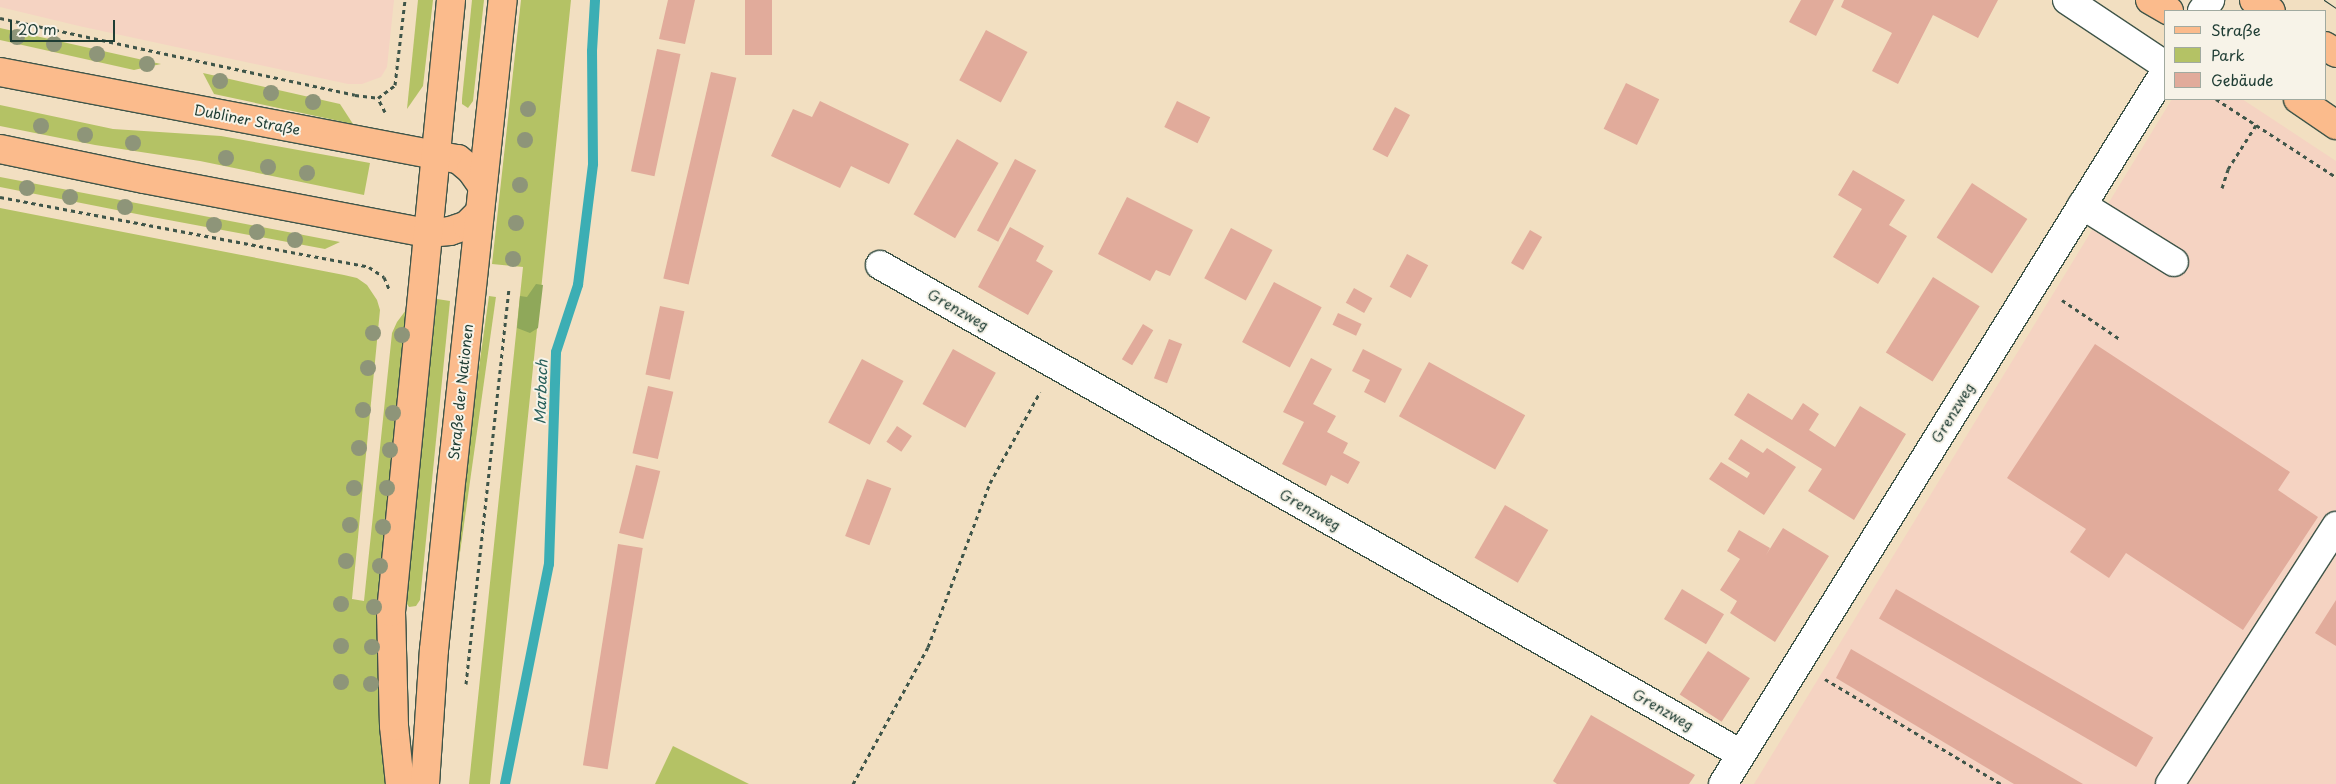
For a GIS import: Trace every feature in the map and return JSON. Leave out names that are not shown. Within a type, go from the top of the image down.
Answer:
[{"type":"main road","points":[[400,784],[394,726],[391,612],[451,0]]},
{"type":"main road","name":"Straße der Nationen","points":[[425,784],[435,640],[503,0]]},
{"type":"main road","points":[[2150,0],[2167,10]]},
{"type":"main road","points":[[2254,0],[2269,10]]},
{"type":"main road","name":"Dubliner Straße","points":[[0,72],[458,159],[471,170],[482,186]]},
{"type":"main road","points":[[2299,100],[2336,125]]},
{"type":"main road","points":[[0,149],[144,180],[428,233],[450,231],[467,225],[479,213]]},
{"type":"street","points":[[2067,0],[2164,64]]},
{"type":"street","name":"Grenzweg","points":[[1723,784],[2164,74]]},
{"type":"street","points":[[2082,205],[2174,262]]},
{"type":"street","name":"Grenzweg","points":[[880,265],[1741,754]]},
{"type":"street","points":[[2170,784],[2336,526]]},
{"type":"path","points":[[0,18],[355,95],[378,98],[395,85],[405,0]]},
{"type":"path","points":[[378,98],[386,114]]},
{"type":"path","points":[[2218,100],[2336,177]]},
{"type":"path","points":[[2222,188],[2228,169],[2256,125]]},
{"type":"path","points":[[0,197],[369,267],[384,277]]},
{"type":"path","points":[[2035,281],[2122,340]]},
{"type":"path","points":[[466,685],[509,288]]},
{"type":"path","points":[[852,784],[928,647],[990,483],[1054,365]]},
{"type":"path","points":[[1798,663],[2001,784]]},
{"type":"shaded area","points":[[0,0],[394,0],[387,67],[381,77],[362,84],[348,84],[0,7]]},
{"type":"shaded area","points":[[2171,100],[2244,100],[2336,161],[2336,784],[1754,784]]},
{"type":"green space","points":[[418,0],[433,0],[423,86],[407,109]]},
{"type":"green space","points":[[472,0],[484,0],[473,101],[468,108],[462,104],[462,99]]},
{"type":"green space","points":[[521,0],[571,0],[490,784],[469,784],[523,267],[492,264]]},
{"type":"green space","points":[[0,28],[161,64],[134,70],[0,40]]},
{"type":"green space","points":[[203,73],[340,104],[353,124],[214,94]]},
{"type":"green space","points":[[0,105],[113,129],[221,136],[370,163],[364,195],[200,161],[95,145],[0,126]]},
{"type":"green space","points":[[0,177],[340,242],[325,249],[147,216],[0,187]]},
{"type":"green space","points":[[0,208],[344,275],[357,278],[367,285],[377,300],[380,310],[352,599],[364,601],[392,333],[406,310],[377,603],[379,696],[387,784],[0,784]]},
{"type":"green space","points":[[536,284],[543,285],[538,328],[530,333],[517,328],[520,296],[527,297]]},
{"type":"green space","points":[[489,296],[496,297],[447,643],[440,642]]},
{"type":"green space","points":[[437,299],[450,301],[420,600],[416,606],[409,607],[404,599]]},
{"type":"green space","points":[[673,746],[749,784],[655,784]]},
{"type":"building","points":[[668,0],[695,0],[685,44],[659,39]]},
{"type":"building","points":[[745,0],[772,0],[772,55],[745,55]]},
{"type":"building","points":[[1801,0],[1834,0],[1816,36],[1789,22]]},
{"type":"building","points":[[1844,0],[1998,0],[1978,38],[1933,15],[1898,84],[1872,71],[1892,33],[1841,7]]},
{"type":"building","points":[[986,30],[1027,52],[1001,102],[959,80]]},
{"type":"building","points":[[657,49],[680,54],[654,176],[631,171]]},
{"type":"building","points":[[711,72],[736,78],[689,284],[663,279]]},
{"type":"building","points":[[1626,83],[1659,99],[1637,145],[1604,129]]},
{"type":"building","points":[[820,101],[909,144],[889,184],[851,166],[840,188],[771,156],[793,109],[812,117]]},
{"type":"building","points":[[1177,101],[1210,117],[1198,143],[1164,127]]},
{"type":"building","points":[[1395,107],[1410,115],[1387,157],[1372,149]]},
{"type":"building","points":[[957,139],[999,163],[955,238],[914,214]]},
{"type":"building","points":[[1015,159],[1036,170],[998,242],[977,231]]},
{"type":"building","points":[[1853,170],[1905,200],[1889,225],[1907,236],[1878,284],[1833,257],[1862,209],[1838,195]]},
{"type":"building","points":[[1972,183],[2027,219],[1992,273],[1937,238]]},
{"type":"building","points":[[1127,197],[1193,230],[1170,276],[1156,270],[1150,281],[1098,254]]},
{"type":"building","points":[[1010,227],[1044,246],[1036,261],[1053,271],[1028,315],[978,287]]},
{"type":"building","points":[[1231,228],[1272,250],[1246,300],[1204,278]]},
{"type":"building","points":[[1530,230],[1542,237],[1523,270],[1511,263]]},
{"type":"building","points":[[1407,254],[1428,265],[1411,298],[1390,287]]},
{"type":"building","points":[[1933,277],[1980,306],[1932,382],[1886,352]]},
{"type":"building","points":[[1274,282],[1322,307],[1290,367],[1242,342]]},
{"type":"building","points":[[1354,288],[1372,298],[1364,313],[1346,303]]},
{"type":"building","points":[[660,306],[684,311],[670,380],[645,374]]},
{"type":"building","points":[[1338,313],[1362,324],[1356,336],[1333,325]]},
{"type":"building","points":[[1143,324],[1153,330],[1132,365],[1122,359]]},
{"type":"building","points":[[1169,339],[1182,344],[1167,383],[1154,378]]},
{"type":"building","points":[[2095,344],[2290,472],[2278,490],[2318,517],[2243,630],[2126,553],[2109,578],[2070,552],[2086,529],[2007,478]]},
{"type":"building","points":[[953,349],[996,373],[965,428],[922,404]]},
{"type":"building","points":[[1363,349],[1402,369],[1385,403],[1364,392],[1370,380],[1352,371]]},
{"type":"building","points":[[1311,358],[1332,369],[1313,404],[1336,416],[1327,432],[1348,443],[1343,453],[1360,462],[1348,484],[1331,475],[1326,486],[1282,464],[1304,422],[1283,412]]},
{"type":"building","points":[[862,359],[903,381],[870,445],[828,423]]},
{"type":"building","points":[[1429,362],[1525,415],[1495,470],[1399,416]]},
{"type":"building","points":[[648,386],[673,392],[658,459],[632,453]]},
{"type":"building","points":[[1748,393],[1792,420],[1803,403],[1819,414],[1809,430],[1835,447],[1860,406],[1906,434],[1854,520],[1808,491],[1822,469],[1734,415]]},
{"type":"building","points":[[897,426],[912,436],[901,452],[886,442]]},
{"type":"building","points":[[1741,439],[1763,453],[1767,448],[1796,467],[1764,515],[1709,479],[1721,462],[1747,478],[1750,473],[1728,459]]},
{"type":"building","points":[[636,465],[660,471],[643,539],[619,533]]},
{"type":"building","points":[[867,479],[891,488],[869,545],[845,536]]},
{"type":"building","points":[[1505,505],[1548,530],[1518,583],[1474,558]]},
{"type":"building","points":[[1783,528],[1829,556],[1775,642],[1730,613],[1737,601],[1720,590],[1740,559],[1727,551],[1739,530],[1770,548],[1766,555]]},
{"type":"building","points":[[618,544],[643,548],[608,769],[583,765]]},
{"type":"building","points":[[1682,589],[1724,614],[1706,644],[1664,619]]},
{"type":"building","points":[[1896,589],[2153,738],[2136,767],[1879,618]]},
{"type":"building","points":[[2336,600],[2336,646],[2315,633]]},
{"type":"building","points":[[1851,649],[2083,784],[2014,784],[1836,678]]},
{"type":"building","points":[[1708,651],[1750,678],[1722,722],[1680,695]]},
{"type":"building","points":[[1591,715],[1695,775],[1689,784],[1557,784],[1553,781]]},
{"type":"waterway","name":"Marbach","points":[[505,784],[549,564],[556,352],[578,285],[593,164],[592,51],[595,0]]},
{"type":"tram line","points":[[2324,0],[2336,8]]}]
